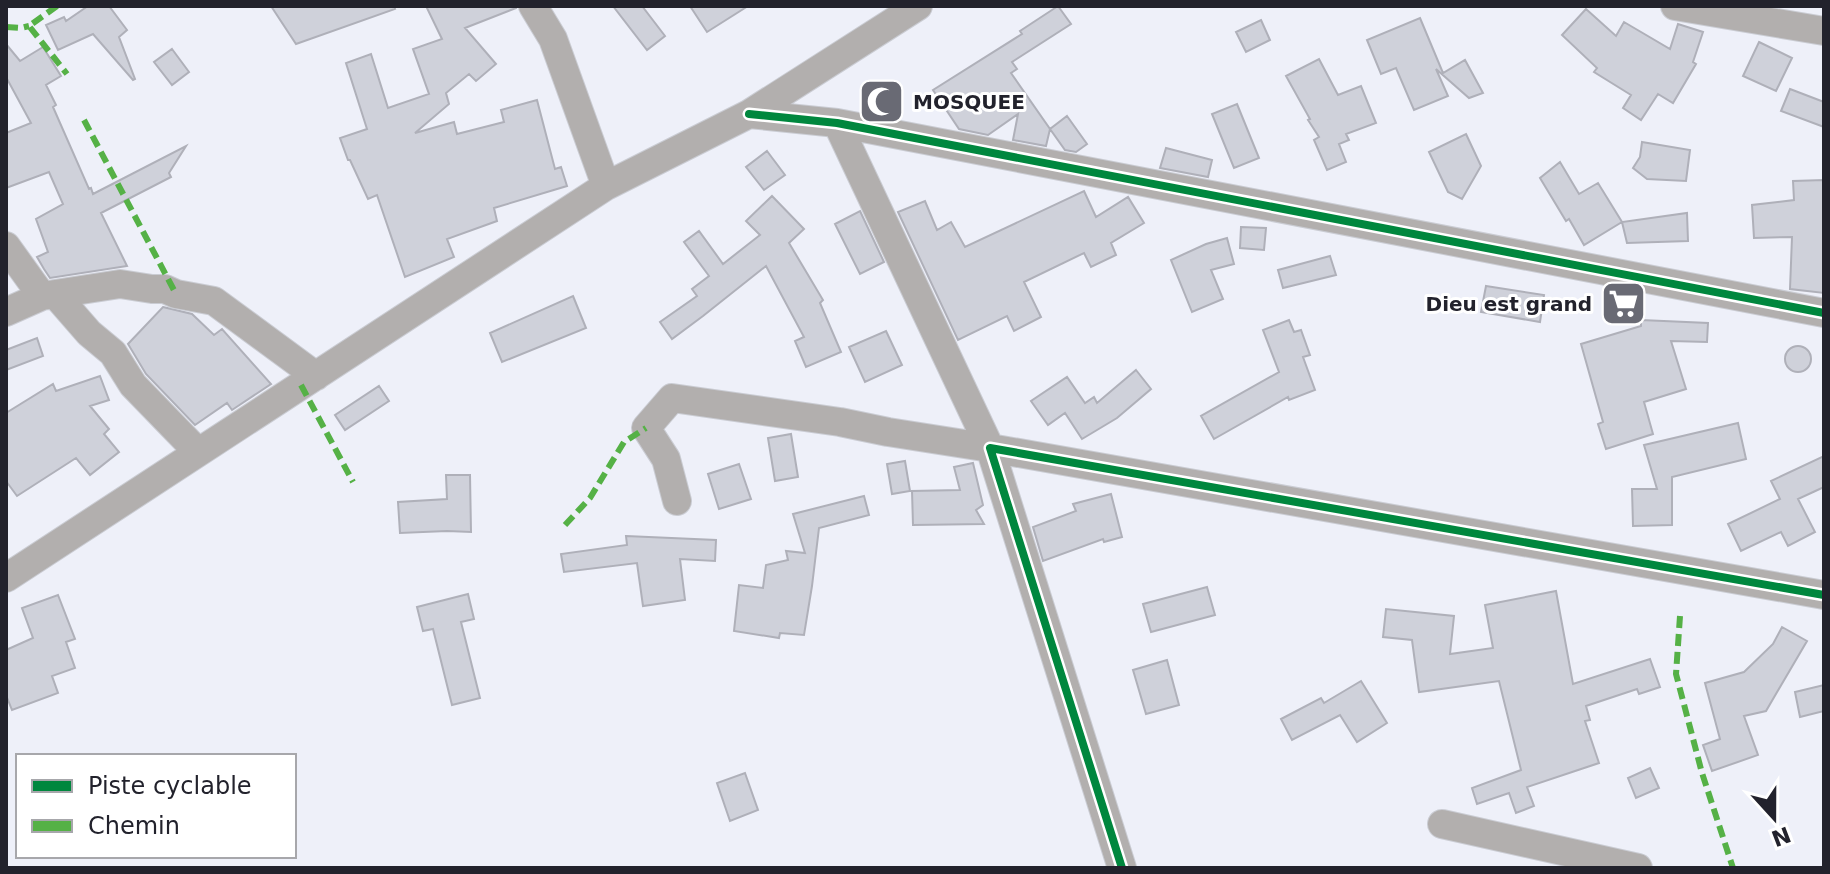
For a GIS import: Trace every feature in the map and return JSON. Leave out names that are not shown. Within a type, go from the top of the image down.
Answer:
[{"type":"street","points":[[533,6],[553,39],[606,186]]},
{"type":"street","points":[[6,578],[606,186],[749,114],[918,6]]},
{"type":"street","points":[[1675,6],[1824,31]]},
{"type":"street","points":[[749,114],[837,123],[1824,313]]},
{"type":"street","points":[[837,123],[990,448],[1122,868]]},
{"type":"street","points":[[6,246],[48,295],[113,353],[133,385],[198,452]]},
{"type":"street","points":[[6,312],[48,295],[120,284],[165,289],[214,301],[316,376]]},
{"type":"street","points":[[677,501],[666,459],[646,428],[672,398],[840,422],[1824,595]]},
{"type":"street","points":[[1442,824],[1638,868]]},
{"type":"building","points":[[88,6],[109,6],[127,30],[119,37],[135,79],[93,34],[58,50],[46,25],[64,17],[66,21]]},
{"type":"building","points":[[271,6],[394,6],[395,9],[296,44]]},
{"type":"building","points":[[426,6],[516,8],[465,28],[496,64],[476,81],[469,74],[446,93],[449,104],[415,133],[454,122],[457,134],[504,122],[501,110],[537,100],[555,169],[561,167],[567,186],[494,208],[497,221],[447,239],[454,257],[405,277],[377,195],[368,199],[340,138],[367,129],[346,63],[371,54],[388,108],[429,94],[413,49],[442,39]]},
{"type":"building","points":[[613,6],[642,6],[665,36],[647,50]]},
{"type":"building","points":[[690,6],[748,6],[707,32]]},
{"type":"building","points":[[1058,6],[1071,24],[1012,62],[1017,69],[1011,73],[1050,129],[1046,146],[1013,140],[1018,114],[988,135],[959,129],[933,90],[1022,34],[1020,31]]},
{"type":"building","points":[[1586,9],[1616,36],[1624,22],[1670,49],[1678,24],[1703,32],[1693,62],[1696,64],[1673,103],[1658,94],[1641,120],[1623,108],[1631,95],[1594,72],[1597,68],[1562,35]]},
{"type":"building","points":[[1420,18],[1443,73],[1465,60],[1483,93],[1469,98],[1436,69],[1448,96],[1414,110],[1396,68],[1381,74],[1367,40]]},
{"type":"building","points":[[1261,20],[1270,40],[1246,52],[1236,32]]},
{"type":"building","points":[[1759,42],[1792,58],[1776,91],[1743,76]]},
{"type":"building","points":[[6,44],[20,61],[43,47],[61,76],[46,85],[93,194],[186,146],[169,173],[171,177],[101,213],[127,266],[50,278],[37,257],[48,252],[36,219],[63,204],[49,172],[6,188],[6,133],[31,123],[6,77]]},
{"type":"building","points":[[172,49],[189,72],[172,85],[154,62]]},
{"type":"building","points":[[1319,59],[1338,95],[1361,86],[1376,123],[1346,134],[1349,140],[1339,144],[1346,162],[1327,170],[1314,140],[1319,137],[1286,76]]},
{"type":"building","points":[[1790,89],[1824,102],[1824,127],[1781,111]]},
{"type":"building","points":[[1237,104],[1259,158],[1234,168],[1212,114]]},
{"type":"building","points":[[1067,116],[1087,144],[1076,152],[1065,150],[1050,129]]},
{"type":"building","points":[[1466,134],[1481,166],[1462,199],[1448,192],[1429,152]]},
{"type":"building","points":[[1642,142],[1690,150],[1686,181],[1647,179],[1633,168],[1640,157]]},
{"type":"building","points":[[1166,148],[1212,160],[1208,177],[1160,168]]},
{"type":"building","points":[[767,151],[785,175],[764,190],[746,167]]},
{"type":"building","points":[[1560,162],[1579,194],[1598,183],[1622,222],[1584,245],[1540,178]]},
{"type":"building","points":[[1824,180],[1824,293],[1790,289],[1792,237],[1754,238],[1752,205],[1794,200],[1793,181]]},
{"type":"building","points":[[1084,191],[1096,217],[1128,197],[1144,223],[1111,243],[1116,255],[1091,267],[1084,253],[1024,282],[1041,317],[1014,331],[1007,316],[958,340],[898,212],[925,201],[937,230],[951,222],[965,247]]},
{"type":"building","points":[[772,196],[804,229],[789,243],[823,300],[820,303],[841,352],[806,367],[795,341],[804,337],[766,266],[672,339],[660,322],[697,296],[692,289],[709,276],[684,242],[699,231],[723,264],[760,235],[746,221]]},
{"type":"building","points":[[860,211],[884,262],[860,274],[835,224]]},
{"type":"building","points":[[1687,213],[1688,241],[1627,243],[1622,222]]},
{"type":"building","points":[[1241,227],[1266,228],[1264,250],[1240,248]]},
{"type":"building","points":[[1227,238],[1234,264],[1211,270],[1223,299],[1192,312],[1171,260]]},
{"type":"building","points":[[1330,256],[1336,275],[1283,288],[1278,270]]},
{"type":"building","points":[[1486,286],[1544,295],[1540,322],[1481,312]]},
{"type":"building","points":[[573,296],[586,328],[502,362],[490,333]]},
{"type":"building","points":[[163,307],[192,314],[214,335],[222,329],[271,384],[232,410],[227,403],[195,425],[146,374],[128,344]]},
{"type":"building","points":[[1289,320],[1294,332],[1301,330],[1310,355],[1303,357],[1315,390],[1289,400],[1288,397],[1214,439],[1201,416],[1279,372],[1263,330]]},
{"type":"building","points":[[1641,320],[1708,323],[1707,342],[1671,341],[1686,389],[1644,402],[1653,434],[1606,449],[1598,424],[1603,422],[1581,344],[1641,326]]},
{"type":"building","points":[[886,331],[902,365],[865,382],[849,347]]},
{"type":"building","points":[[37,338],[43,356],[6,370],[6,350]]},
{"type":"building","points":[[1798,346],[1807,350],[1811,359],[1807,368],[1798,372],[1789,368],[1785,359],[1789,350]]},
{"type":"building","points":[[1136,370],[1151,389],[1117,418],[1082,439],[1065,413],[1048,425],[1031,401],[1067,377],[1085,403],[1094,397],[1097,403]]},
{"type":"building","points":[[100,376],[109,400],[90,406],[109,429],[104,434],[119,452],[90,475],[76,458],[17,496],[6,481],[6,413],[53,384],[56,391]]},
{"type":"building","points":[[379,386],[389,401],[345,430],[335,415]]},
{"type":"building","points":[[1738,423],[1746,459],[1672,477],[1672,525],[1633,526],[1632,489],[1657,489],[1644,445]]},
{"type":"building","points":[[791,434],[798,477],[775,481],[768,438]]},
{"type":"building","points":[[1824,456],[1824,487],[1798,499],[1815,532],[1788,546],[1781,532],[1741,551],[1728,524],[1780,499],[1771,481]]},
{"type":"building","points":[[905,461],[910,491],[892,494],[887,464]]},
{"type":"building","points":[[973,463],[983,505],[976,510],[984,524],[913,525],[912,491],[960,490],[954,467]]},
{"type":"building","points":[[739,464],[751,499],[719,509],[708,474]]},
{"type":"building","points":[[446,475],[470,475],[471,532],[400,533],[398,502],[447,499]]},
{"type":"building","points":[[1111,494],[1122,537],[1104,542],[1103,539],[1043,561],[1033,527],[1076,511],[1073,504]]},
{"type":"building","points":[[864,496],[869,515],[819,528],[804,635],[780,633],[779,638],[734,631],[739,585],[763,588],[766,565],[788,560],[786,551],[805,553],[793,514]]},
{"type":"building","points":[[626,536],[716,540],[715,561],[680,559],[685,600],[643,606],[637,563],[564,572],[561,554],[627,545]]},
{"type":"building","points":[[1207,587],[1215,615],[1151,632],[1143,604]]},
{"type":"building","points":[[1556,591],[1573,684],[1650,659],[1660,687],[1639,694],[1637,689],[1586,706],[1590,720],[1585,721],[1599,763],[1527,787],[1534,806],[1516,813],[1509,793],[1477,804],[1472,788],[1521,770],[1499,681],[1419,692],[1412,640],[1383,637],[1386,609],[1454,616],[1450,654],[1493,648],[1485,605]]},
{"type":"building","points":[[468,594],[474,619],[461,622],[480,698],[452,705],[433,629],[423,631],[417,607]]},
{"type":"building","points":[[58,595],[75,639],[66,642],[75,668],[52,676],[58,693],[12,710],[6,695],[6,650],[33,638],[22,608]]},
{"type":"building","points":[[1782,627],[1807,641],[1766,711],[1744,716],[1758,755],[1712,771],[1703,745],[1720,739],[1705,683],[1744,672],[1773,644]]},
{"type":"building","points":[[1167,660],[1179,705],[1146,714],[1133,670]]},
{"type":"building","points":[[1361,681],[1387,723],[1357,742],[1340,715],[1292,740],[1281,719],[1321,698],[1324,703]]},
{"type":"building","points":[[1824,685],[1824,711],[1800,717],[1795,692]]},
{"type":"building","points":[[1650,768],[1659,788],[1636,798],[1628,778]]},
{"type":"building","points":[[745,773],[758,810],[730,821],[717,783]]},
{"type":"marked path","points":[[57,6],[29,26],[67,74]]},
{"type":"marked path","points":[[6,27],[29,26]]},
{"type":"marked path","points":[[84,120],[176,294]]},
{"type":"marked path","points":[[301,385],[353,482]]},
{"type":"marked path","points":[[565,525],[590,498],[624,442],[646,428]]},
{"type":"marked path","points":[[1680,616],[1676,674],[1702,773],[1733,868]]},
{"type":"cycle path","points":[[749,114],[837,123],[1824,313]]},
{"type":"cycle path","points":[[1122,868],[990,448],[1824,595]]},
{"type":"place","name":"MOSQUEE","points":[[882,102]]},
{"type":"place","name":"Dieu est grand","points":[[1623,304]]}]
